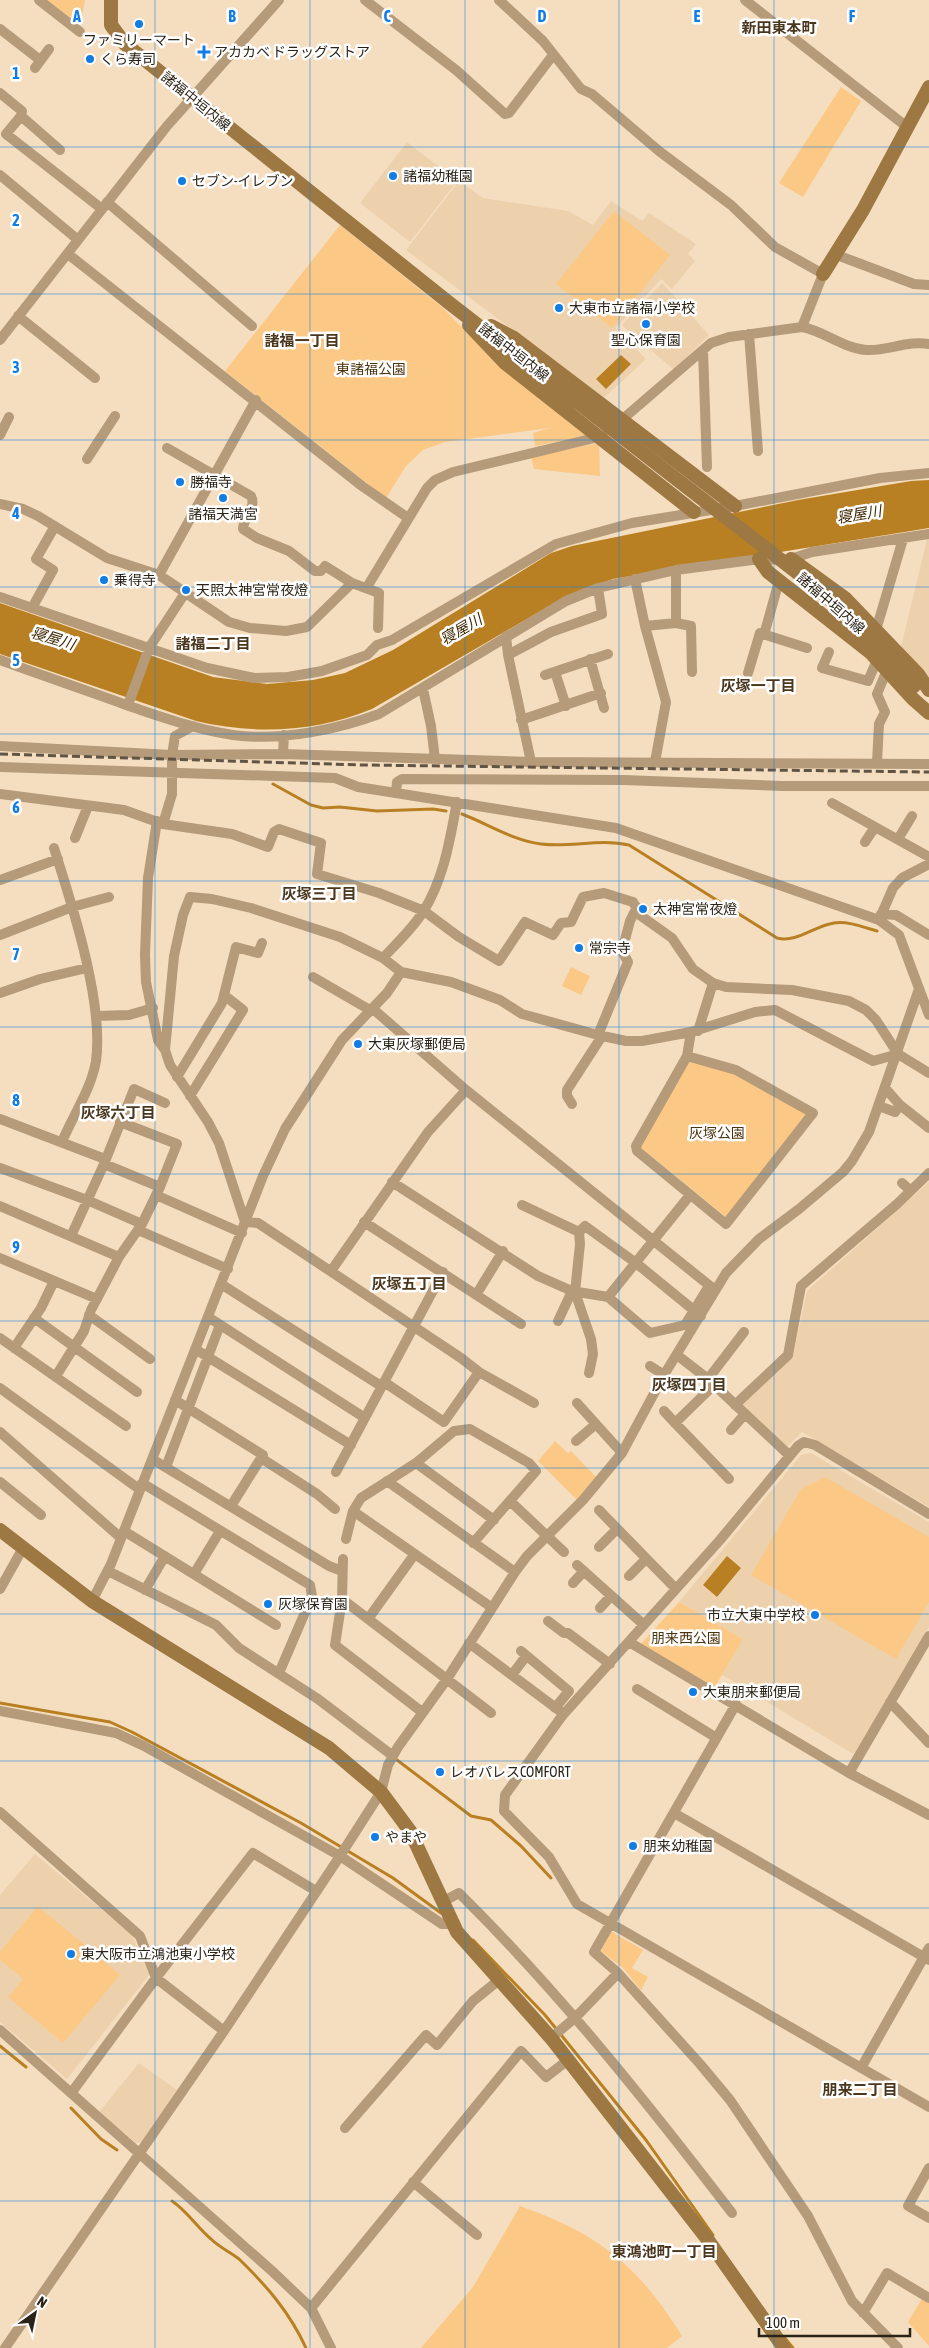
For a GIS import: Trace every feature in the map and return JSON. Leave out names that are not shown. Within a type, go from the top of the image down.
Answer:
[{"type":"street","points":[[39,0],[80,32]]},
{"type":"street","name":"諸福中垣内線","points":[[111,0],[110,19],[114,32],[125,44],[448,302],[817,588],[854,621],[929,703]]},
{"type":"street","points":[[0,340],[167,126],[279,0]]},
{"type":"street","points":[[365,0],[456,70],[505,114],[509,113],[553,55]]},
{"type":"street","points":[[499,0],[543,41],[582,89],[592,94],[659,152],[731,204],[775,247],[823,274]]},
{"type":"street","points":[[745,0],[907,127]]},
{"type":"street","points":[[0,29],[37,64],[49,49]]},
{"type":"street","points":[[802,327],[823,274],[837,255],[929,87]]},
{"type":"street","points":[[0,93],[22,111],[21,116],[3,137],[105,206],[252,326]]},
{"type":"street","points":[[21,116],[60,150]]},
{"type":"street","points":[[0,176],[77,240]]},
{"type":"street","points":[[68,254],[256,400],[362,486],[408,518]]},
{"type":"street","points":[[837,255],[914,284],[929,284]]},
{"type":"street","points":[[448,302],[514,338],[735,506]]},
{"type":"street","points":[[448,302],[505,363],[694,512]]},
{"type":"street","points":[[18,316],[95,378]]},
{"type":"street","points":[[366,587],[427,488],[444,476],[476,466],[600,439],[711,343],[749,334],[802,327],[814,329],[866,350],[909,344],[929,344]]},
{"type":"street","points":[[749,334],[758,451]]},
{"type":"street","points":[[703,350],[707,467]]},
{"type":"street","points":[[159,575],[216,476],[256,400]]},
{"type":"street","points":[[87,459],[115,414]]},
{"type":"street","points":[[0,435],[8,417]]},
{"type":"street","points":[[167,448],[251,496],[253,505],[243,523],[243,529],[257,538],[289,551],[315,571],[321,571],[325,566],[352,583],[379,593],[378,628]]},
{"type":"street","points":[[0,597],[148,650],[207,668],[254,678],[288,677],[322,671],[368,655],[376,646],[392,640],[556,544],[632,523],[735,506],[880,478],[929,473]]},
{"type":"street","points":[[0,504],[23,509],[107,558],[159,575],[229,622],[250,628],[286,631],[307,627],[352,583]]},
{"type":"street","points":[[32,608],[53,570],[36,560],[55,526]]},
{"type":"street","points":[[0,660],[193,726],[242,736],[284,735],[356,723],[379,714],[566,601],[598,588],[676,570],[759,559],[792,559],[812,552],[929,534]]},
{"type":"street","points":[[876,630],[903,539]]},
{"type":"street","points":[[759,559],[768,572],[882,665],[929,713]]},
{"type":"street","points":[[792,559],[846,598],[918,674],[929,690]]},
{"type":"street","points":[[676,570],[676,623]]},
{"type":"street","points":[[635,578],[645,626],[666,702],[655,762]]},
{"type":"street","points":[[764,634],[779,581]]},
{"type":"street","points":[[508,655],[551,632],[602,614],[598,588]]},
{"type":"street","points":[[129,704],[148,650],[185,593]]},
{"type":"street","points":[[645,626],[676,623],[690,626],[692,672]]},
{"type":"street","points":[[748,673],[760,633],[807,648]]},
{"type":"street","points":[[506,636],[508,655],[531,762]]},
{"type":"street","points":[[829,652],[822,668],[868,681],[882,665]]},
{"type":"street","points":[[544,675],[608,654]]},
{"type":"street","points":[[590,659],[604,708]]},
{"type":"street","points":[[877,762],[879,724],[885,712],[877,694],[882,665]]},
{"type":"street","points":[[555,672],[566,706]]},
{"type":"street","points":[[423,689],[431,726],[434,759]]},
{"type":"street","points":[[521,720],[601,693]]},
{"type":"street","points":[[193,726],[175,736],[172,756],[172,794],[160,822],[148,878],[144,930],[146,982],[153,1008],[158,1040],[165,1050],[170,1065],[177,1077],[187,1088],[219,1143],[245,1222]]},
{"type":"street","points":[[283,754],[284,735]]},
{"type":"street","points":[[0,746],[172,756],[283,754],[531,762],[877,762],[929,764]]},
{"type":"street","points":[[0,767],[335,778],[358,787],[616,828],[880,917],[896,916],[929,935]]},
{"type":"street","points":[[396,793],[397,782],[402,779],[624,780],[782,786],[929,786]]},
{"type":"street","points":[[0,794],[124,810],[160,822],[232,834],[268,848],[274,832],[279,829],[321,843],[317,874],[379,893],[424,910],[459,937],[500,961],[525,922],[553,935],[561,923],[571,922],[583,897],[604,893],[633,902],[641,916],[672,938],[693,969],[713,983],[726,987],[792,990],[849,1001],[866,1010],[876,1020],[898,1054],[929,1073]]},
{"type":"street","points":[[383,958],[409,931],[424,910],[434,890],[448,853],[457,802]]},
{"type":"street","points":[[832,803],[898,839],[928,863],[902,878],[894,888],[880,917]]},
{"type":"street","points":[[75,838],[88,806]]},
{"type":"street","points":[[898,839],[912,816]]},
{"type":"street","points":[[866,842],[875,827]]},
{"type":"street","points":[[54,848],[72,907],[87,968],[96,1016],[96,1060],[90,1083],[62,1142]]},
{"type":"street","points":[[0,880],[58,859]]},
{"type":"street","points":[[212,899],[213,888]]},
{"type":"street","points":[[0,935],[72,907],[109,897]]},
{"type":"street","points":[[165,1050],[174,956],[183,915],[190,897],[212,899],[251,908],[340,937],[383,958],[402,972],[452,982],[500,1000],[522,1014],[600,1036],[626,1041],[642,1041],[694,1031],[755,1012],[774,1010],[873,1061],[898,1054]]},
{"type":"street","points":[[572,1104],[567,1096],[567,1090],[600,1036],[628,962],[622,951],[630,921],[637,907]]},
{"type":"street","points":[[880,917],[900,935],[929,1015]]},
{"type":"street","points":[[177,1077],[222,1003],[236,947],[258,953],[262,943]]},
{"type":"street","points":[[0,994],[40,979],[87,968]]},
{"type":"street","points":[[92,1601],[108,1571],[245,1222],[285,1129],[342,1040],[387,993],[402,972]]},
{"type":"street","points":[[314,977],[371,1009],[466,1090],[712,1288]]},
{"type":"street","points":[[687,1056],[736,1070],[813,1114],[726,1224],[637,1151],[636,1146],[687,1056],[694,1031],[713,983]]},
{"type":"street","points":[[5,2348],[224,2031],[349,1843],[381,1792],[393,1756],[422,1712],[447,1679],[490,1607],[515,1572],[547,1535],[595,1486],[622,1452],[677,1355],[712,1288],[759,1239],[843,1172],[870,1132],[919,989]]},
{"type":"street","points":[[190,1096],[243,1010],[224,995]]},
{"type":"street","points":[[96,1016],[129,1015],[153,1008]]},
{"type":"street","points":[[885,1088],[900,1105],[929,1128]]},
{"type":"street","points":[[70,1236],[88,1200],[134,1089],[165,1103]]},
{"type":"street","points":[[331,1271],[428,1132],[466,1090]]},
{"type":"street","points":[[879,1106],[895,1112],[900,1105]]},
{"type":"street","points":[[0,1119],[62,1142],[104,1161],[158,1191],[242,1233]]},
{"type":"street","points":[[56,1376],[84,1331],[97,1299],[119,1257],[140,1227],[158,1191],[177,1144],[120,1122]]},
{"type":"street","points":[[0,1168],[88,1200],[228,1269]]},
{"type":"street","points":[[735,1405],[788,1355],[801,1286],[897,1204],[906,1186],[929,1174]]},
{"type":"street","points":[[392,1182],[503,1251],[538,1276],[573,1291],[608,1297],[650,1333],[685,1324],[698,1314]]},
{"type":"street","points":[[608,1297],[690,1195]]},
{"type":"street","points":[[522,1205],[579,1232]]},
{"type":"street","points":[[0,1206],[119,1257]]},
{"type":"street","points":[[245,1222],[258,1223],[479,1372],[534,1403]]},
{"type":"street","points":[[364,1222],[522,1324]]},
{"type":"street","points":[[558,1321],[573,1291],[580,1244],[579,1232],[585,1226],[636,1263],[698,1314]]},
{"type":"street","points":[[476,1294],[503,1251]]},
{"type":"street","points":[[0,1258],[97,1299]]},
{"type":"street","points":[[336,1472],[443,1272]]},
{"type":"street","points":[[14,1348],[34,1318],[54,1281]]},
{"type":"street","points":[[221,1284],[444,1422],[479,1372]]},
{"type":"street","points":[[573,1291],[591,1339],[593,1354],[588,1373]]},
{"type":"street","points":[[90,1315],[150,1359]]},
{"type":"street","points":[[208,1317],[364,1418]]},
{"type":"street","points":[[34,1318],[137,1392]]},
{"type":"street","points":[[166,1467],[220,1324]]},
{"type":"street","points":[[675,1423],[711,1382],[744,1332]]},
{"type":"street","points":[[0,1338],[126,1426]]},
{"type":"street","points":[[195,1349],[351,1445]]},
{"type":"street","points":[[677,1355],[711,1382],[790,1456]]},
{"type":"street","points":[[650,1366],[664,1376]]},
{"type":"street","points":[[0,1388],[140,1486],[220,1530],[310,1585],[312,1596],[279,1672]]},
{"type":"street","points":[[175,1400],[263,1455],[231,1506]]},
{"type":"street","points":[[577,1403],[622,1452]]},
{"type":"street","points":[[664,1411],[729,1479]]},
{"type":"street","points":[[731,1430],[745,1414]]},
{"type":"street","points":[[576,1441],[596,1424]]},
{"type":"street","points":[[346,1539],[353,1511],[361,1498],[416,1463],[454,1432],[470,1428],[529,1463],[536,1471],[511,1502],[472,1543]]},
{"type":"street","points":[[0,1432],[122,1535],[165,1556],[276,1625]]},
{"type":"street","points":[[559,1711],[610,1664],[804,1442],[815,1445],[929,1514]]},
{"type":"street","points":[[261,1458],[317,1494],[335,1509]]},
{"type":"street","points":[[152,1459],[330,1566],[342,1571]]},
{"type":"street","points":[[416,1463],[494,1520]]},
{"type":"street","points":[[386,1481],[515,1572]]},
{"type":"street","points":[[0,1482],[41,1515]]},
{"type":"street","points":[[511,1502],[564,1552]]},
{"type":"street","points":[[599,1510],[676,1589]]},
{"type":"street","points":[[353,1511],[490,1607]]},
{"type":"street","points":[[598,1547],[617,1528]]},
{"type":"street","points":[[0,1530],[92,1601],[330,1748],[381,1792],[410,1831],[457,1932],[552,2037],[708,2240],[784,2348]]},
{"type":"street","points":[[194,1574],[220,1530]]},
{"type":"street","points":[[0,1590],[23,1548]]},
{"type":"street","points":[[368,1619],[414,1555]]},
{"type":"street","points":[[145,1590],[165,1556]]},
{"type":"street","points":[[343,1559],[342,1599],[335,1645],[422,1712]]},
{"type":"street","points":[[629,1576],[646,1559]]},
{"type":"street","points":[[573,1583],[581,1568],[644,1625]]},
{"type":"street","points":[[108,1571],[216,1625],[239,1648],[279,1672],[318,1699],[393,1756]]},
{"type":"street","points":[[600,1608],[611,1596]]},
{"type":"street","points":[[342,1599],[491,1713]]},
{"type":"street","points":[[548,1621],[564,1633],[568,1632],[610,1664]]},
{"type":"street","points":[[850,1773],[929,1636]]},
{"type":"street","points":[[628,1642],[850,1773],[929,1816]]},
{"type":"street","points":[[469,1643],[559,1711]]},
{"type":"street","points":[[512,1675],[524,1654],[569,1691],[559,1711],[505,1795],[504,1811],[549,1857],[577,1904],[929,2107]]},
{"type":"street","points":[[637,1689],[715,1737]]},
{"type":"street","points":[[890,1702],[929,1743]]},
{"type":"street","points":[[736,1704],[715,1737],[611,1925],[594,1952],[618,1973],[730,2100],[808,2216],[852,2301],[898,2348]]},
{"type":"street","points":[[0,1711],[116,1732],[341,1855],[442,1924],[454,1924]]},
{"type":"street","points":[[0,1812],[140,1936],[156,1978],[224,2031]]},
{"type":"street","points":[[674,1813],[927,1955],[862,2068]]},
{"type":"street","points":[[72,2092],[156,1978],[253,1853],[316,1891]]},
{"type":"street","points":[[444,1901],[459,1893],[576,2017],[640,2094],[732,2212]]},
{"type":"street","points":[[552,2037],[576,2017],[618,1973]]},
{"type":"street","points":[[345,2128],[426,2035],[437,2045],[473,2001],[499,1980]]},
{"type":"street","points":[[0,2030],[72,2092],[311,2308],[331,2348]]},
{"type":"street","points":[[311,2308],[521,2051],[546,2077],[568,2060]]},
{"type":"street","points":[[929,2168],[908,2206],[929,2218]]},
{"type":"street","points":[[413,2182],[477,2235]]},
{"type":"street","points":[[863,2313],[887,2273],[929,2298]]},
{"type":"shaded area","points":[[407,142],[457,181],[410,242],[360,203]]},
{"type":"shaded area","name":"大東市立諸福小学校","points":[[459,181],[483,198],[568,211],[593,225],[611,201],[642,221],[649,213],[696,244],[688,254],[695,261],[672,289],[661,279],[616,328],[646,359],[604,398],[406,250]]},
{"type":"shaded area","points":[[662,283],[709,335],[674,370],[622,325]]},
{"type":"shaded area","points":[[927,539],[929,539],[929,677],[901,647]]},
{"type":"shaded area","points":[[929,1182],[929,1507],[802,1432],[787,1447],[742,1406],[793,1356],[807,1291]]},
{"type":"shaded area","name":"市立大東中学校","points":[[811,1453],[929,1522],[929,1627],[855,1755],[722,1675],[743,1639],[679,1602],[801,1455]]},
{"type":"shaded area","name":"東大阪市立鴻池東小学校","points":[[35,1854],[132,1935],[150,1974],[67,2079],[0,2022],[0,1895]]},
{"type":"shaded area","points":[[139,2063],[177,2090],[141,2142],[136,2143],[99,2112]]},
{"type":"green space","points":[[45,0],[85,0],[81,23],[78,25]]},
{"type":"green space","points":[[841,87],[861,101],[803,197],[779,183]]},
{"type":"green space","points":[[614,211],[670,255],[612,328],[556,284]]},
{"type":"green space","name":"東諸福公園","points":[[340,225],[444,309],[501,368],[588,436],[535,446],[533,433],[549,428],[445,442],[423,450],[406,466],[386,498],[225,371]]},
{"type":"green space","points":[[599,443],[600,476],[534,469],[531,457]]},
{"type":"green space","points":[[571,967],[590,976],[581,995],[562,986]]},
{"type":"green space","name":"灰塚公園","points":[[687,1060],[735,1073],[809,1115],[726,1217],[639,1146]]},
{"type":"green space","points":[[555,1441],[568,1453],[571,1451],[598,1479],[578,1501],[538,1461]]},
{"type":"green space","points":[[825,1477],[929,1537],[929,1602],[896,1659],[751,1575],[801,1489]]},
{"type":"green space","name":"朋来西公園","points":[[679,1602],[743,1639],[715,1687],[641,1644]]},
{"type":"green space","points":[[38,1906],[120,1975],[63,2043],[8,1997],[23,1979],[0,1960],[0,1952]]},
{"type":"green space","points":[[611,1931],[643,1950],[632,1968],[648,1977],[641,1990],[623,1968],[601,1951]]},
{"type":"green space","points":[[520,2206],[572,2228],[614,2255],[649,2290],[666,2311],[682,2336],[667,2348],[421,2348],[473,2287]]},
{"type":"green space","points":[[923,2297],[929,2301],[929,2346],[908,2322]]},
{"type":"water","points":[[621,355],[631,364],[606,389],[596,379]]},
{"type":"water","name":"寝屋川","points":[[929,480],[929,528],[613,579],[563,598],[372,709],[329,723],[285,729],[263,729],[240,728],[196,721],[0,654],[0,603],[213,677],[267,684],[313,680],[345,673],[393,650],[551,553],[572,546],[798,500],[911,481]]},
{"type":"water","points":[[727,1556],[741,1568],[717,1597],[703,1585]]},
{"type":"waterway","points":[[273,784],[311,805],[323,808],[340,807],[377,811],[433,809],[446,811]]},
{"type":"waterway","points":[[462,814],[530,842],[552,845],[607,842],[629,845],[777,938],[792,938],[834,923],[856,925],[877,931]]},
{"type":"waterway","points":[[0,1703],[110,1722],[132,1732],[301,1823],[393,1878],[441,1913]]},
{"type":"waterway","points":[[397,1760],[471,1816],[491,1820],[521,1846],[551,1878]]},
{"type":"waterway","points":[[473,1940],[545,2015],[646,2140],[713,2235]]},
{"type":"waterway","points":[[0,2046],[26,2067]]},
{"type":"waterway","points":[[71,2108],[101,2139],[117,2150]]},
{"type":"waterway","points":[[172,2201],[214,2242],[239,2259],[259,2279],[293,2323],[306,2348]]},
{"type":"waterway","points":[[784,2337],[793,2348]]},
{"type":"railway","points":[[0,754],[362,765],[929,772]]},
{"type":"place","name":"ファミリーマート","points":[[139,24]]},
{"type":"place","name":"アカカベ ドラッグストア","points":[[204,52]]},
{"type":"place","name":"くら寿司","points":[[90,59]]},
{"type":"place","name":"諸福幼稚園","points":[[393,176]]},
{"type":"place","name":"セブン-イレブン","points":[[182,181]]},
{"type":"place","name":"大東市立諸福小学校","points":[[559,308]]},
{"type":"place","name":"聖心保育園","points":[[646,324]]},
{"type":"place","name":"勝福寺","points":[[180,482]]},
{"type":"place","name":"諸福天満宮","points":[[223,498]]},
{"type":"place","name":"乗得寺","points":[[104,580]]},
{"type":"place","name":"天照太神宮常夜燈","points":[[186,590]]},
{"type":"place","name":"太神宮常夜燈","points":[[643,909]]},
{"type":"place","name":"常宗寺","points":[[579,948]]},
{"type":"place","name":"大東灰塚郵便局","points":[[358,1044]]},
{"type":"place","name":"灰塚保育園","points":[[268,1604]]},
{"type":"place","name":"市立大東中学校","points":[[815,1615]]},
{"type":"place","name":"大東朋来郵便局","points":[[693,1692]]},
{"type":"place","name":"レオパレスCOMFORT","points":[[440,1772]]},
{"type":"place","name":"やまや","points":[[375,1837]]},
{"type":"place","name":"朋来幼稚園","points":[[633,1846]]},
{"type":"place","name":"東大阪市立鴻池東小学校","points":[[71,1954]]},
{"type":"district","name":"新田東本町","points":[[779,27]]},
{"type":"district","name":"諸福一丁目","points":[[302,340]]},
{"type":"district","name":"諸福二丁目","points":[[213,643]]},
{"type":"district","name":"灰塚一丁目","points":[[758,685]]},
{"type":"district","name":"灰塚三丁目","points":[[319,893]]},
{"type":"district","name":"灰塚六丁目","points":[[118,1112]]},
{"type":"district","name":"灰塚五丁目","points":[[409,1283]]},
{"type":"district","name":"灰塚四丁目","points":[[689,1384]]},
{"type":"district","name":"朋来二丁目","points":[[860,2089]]},
{"type":"district","name":"東鴻池町一丁目","points":[[664,2251]]}]
